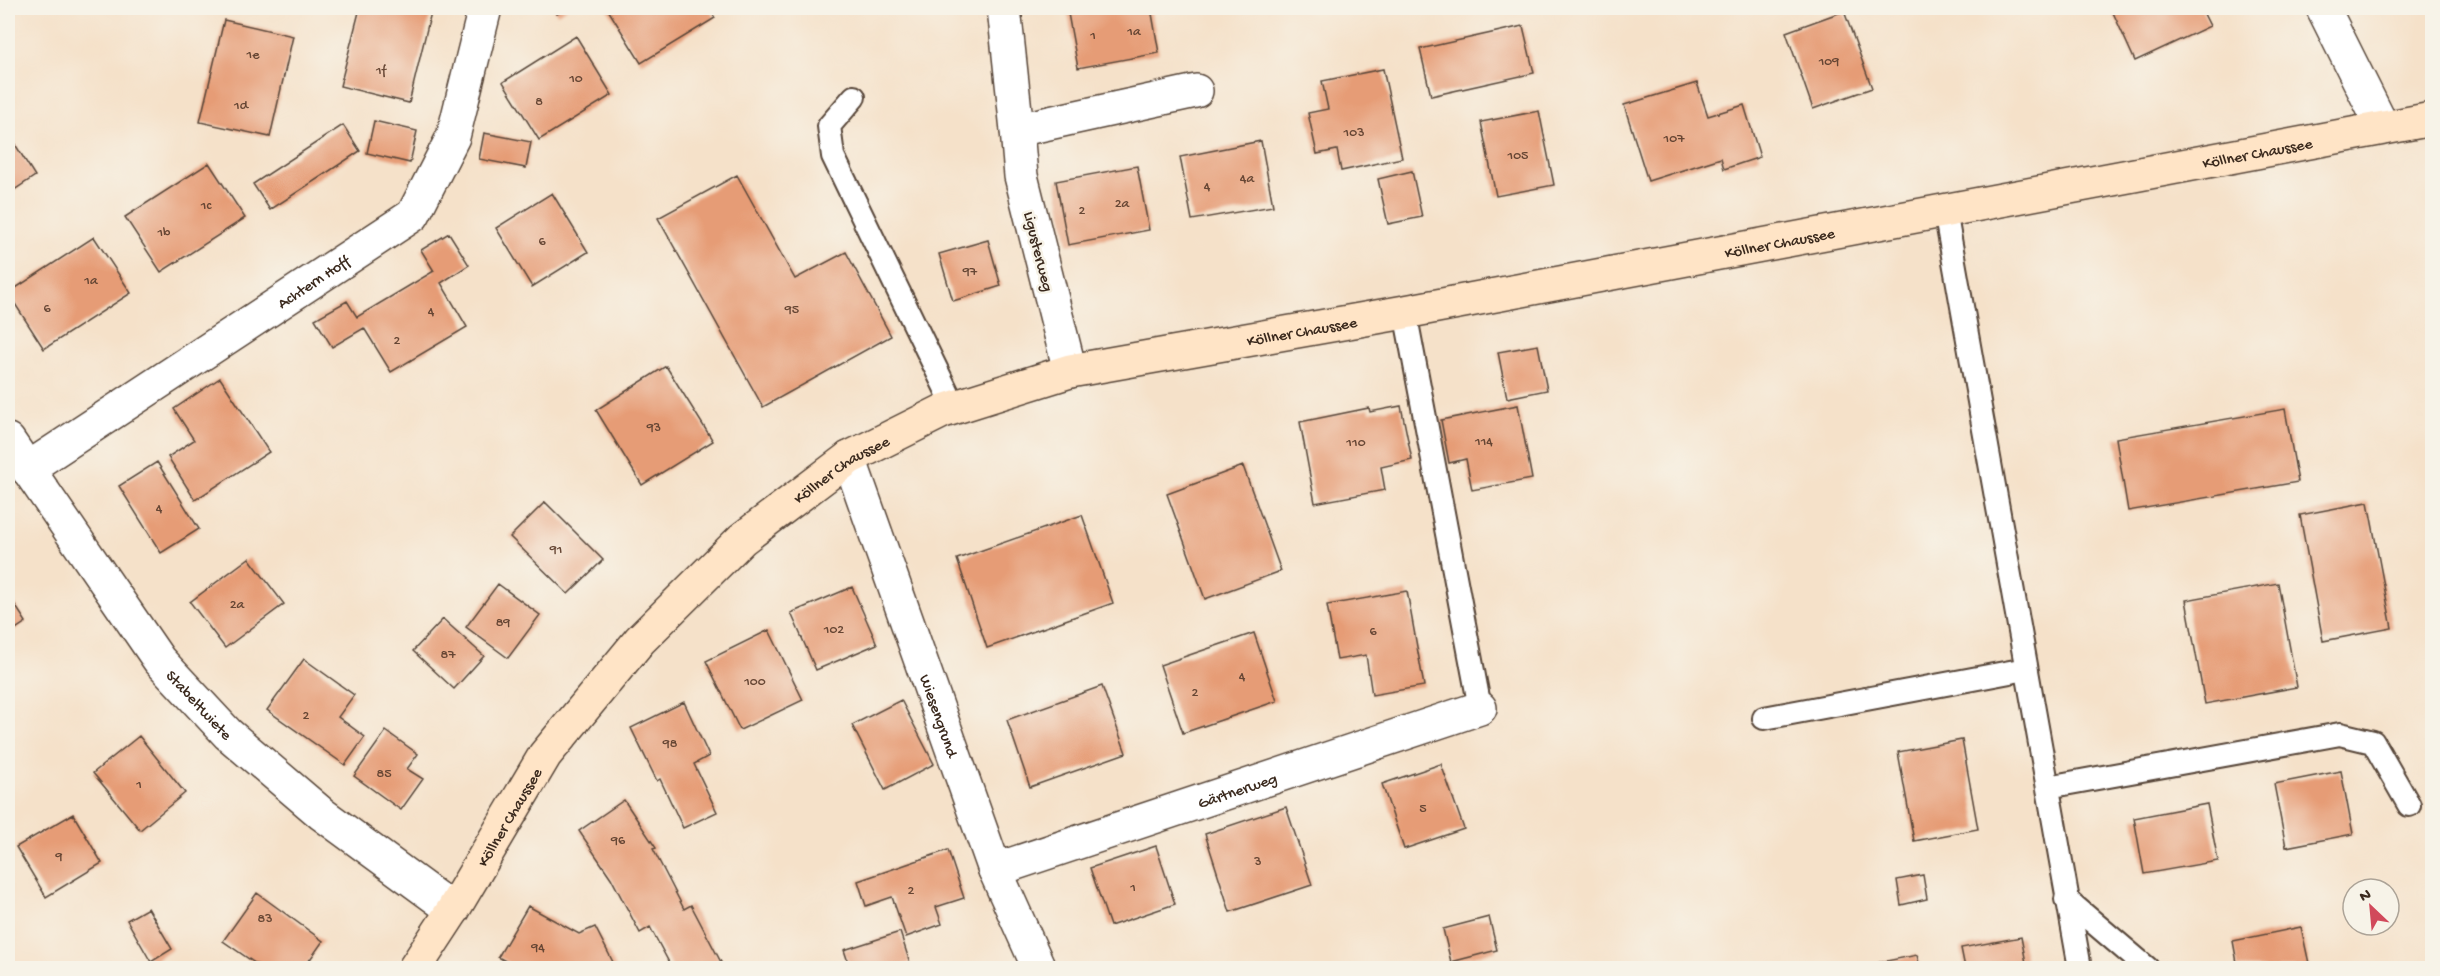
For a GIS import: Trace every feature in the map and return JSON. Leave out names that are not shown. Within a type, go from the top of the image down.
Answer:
[{"type":"street","name":"Achtern Hoff","points":[[27,470],[413,215],[453,137],[485,8]]},
{"type":"street","name":"Ligusterweg","points":[[1004,8],[1021,176],[1070,371]]},
{"type":"street","points":[[2323,8],[2384,128]]},
{"type":"street","points":[[1017,130],[1196,91]]},
{"type":"street","name":"Köllner Chaussee","points":[[415,969],[453,910],[545,755],[640,640],[742,539],[849,458],[943,411],[1070,371],[1405,312],[2433,119]]},
{"type":"street","name":"Stabeltwiete","points":[[8,440],[159,660],[228,734],[322,814],[453,910]]},
{"type":"street","name":"Wiesengrund","points":[[849,458],[995,870],[1039,969]]},
{"type":"street","name":"Gärtnerweg","points":[[995,870],[1480,708]]},
{"type":"lane","points":[[854,97],[829,126],[833,156],[955,408]]},
{"type":"lane","points":[[1945,211],[2080,969]]},
{"type":"lane","points":[[1405,312],[1480,708]]},
{"type":"lane","points":[[1764,718],[2026,669]]},
{"type":"lane","points":[[2048,787],[2340,735],[2373,742],[2409,806]]},
{"type":"lane","points":[[2066,899],[2146,969]]},
{"type":"building","points":[[360,8],[432,8],[409,103],[340,86]]},
{"type":"building","points":[[553,8],[568,8],[557,14]]},
{"type":"building","points":[[607,8],[709,8],[715,18],[641,63]]},
{"type":"building","points":[[1067,8],[1151,8],[1159,53],[1078,68]]},
{"type":"building","points":[[2111,8],[2201,8],[2210,26],[2135,61]]},
{"type":"building","points":[[1844,11],[1872,88],[1813,109],[1786,32]]},
{"type":"building","points":[[224,20],[293,36],[270,137],[200,122]]},
{"type":"building","points":[[1523,26],[1534,73],[1431,96],[1420,49]]},
{"type":"building","points":[[576,36],[612,95],[539,140],[503,82]]},
{"type":"building","points":[[1383,69],[1402,158],[1341,171],[1337,150],[1317,154],[1308,113],[1328,109],[1322,81]]},
{"type":"building","points":[[1697,83],[1708,116],[1744,105],[1760,157],[1724,169],[1721,158],[1648,181],[1624,105]]},
{"type":"building","points":[[8,89],[14,99],[8,103]]},
{"type":"building","points":[[1539,111],[1554,185],[1496,196],[1481,122]]},
{"type":"building","points":[[374,121],[417,131],[410,163],[367,153]]},
{"type":"building","points":[[343,125],[360,151],[270,210],[253,184]]},
{"type":"building","points":[[8,133],[35,176],[8,194]]},
{"type":"building","points":[[484,133],[531,142],[526,168],[479,159]]},
{"type":"building","points":[[1261,141],[1273,206],[1192,220],[1180,157]]},
{"type":"building","points":[[209,163],[245,218],[161,272],[125,217]]},
{"type":"building","points":[[1137,166],[1149,230],[1068,245],[1056,181]]},
{"type":"building","points":[[1412,171],[1422,217],[1388,224],[1378,179]]},
{"type":"building","points":[[737,175],[795,279],[846,252],[891,336],[763,407],[658,218]]},
{"type":"building","points":[[552,193],[588,252],[532,287],[496,228]]},
{"type":"building","points":[[449,233],[469,265],[441,283],[467,327],[391,372],[364,328],[332,347],[315,319],[347,301],[357,317],[434,271],[421,250]]},
{"type":"building","points":[[94,237],[131,293],[44,349],[8,293]]},
{"type":"building","points":[[988,240],[1001,286],[953,301],[939,254]]},
{"type":"building","points":[[1538,345],[1547,390],[1507,398],[1498,352]]},
{"type":"building","points":[[666,366],[713,441],[642,485],[596,410]]},
{"type":"building","points":[[220,378],[269,452],[195,500],[168,457],[194,440],[174,409]]},
{"type":"building","points":[[1518,405],[1532,479],[1472,490],[1466,459],[1449,463],[1441,420]]},
{"type":"building","points":[[1401,406],[1412,460],[1381,467],[1385,490],[1315,503],[1300,422],[1369,408],[1370,412]]},
{"type":"building","points":[[2285,409],[2298,482],[2128,511],[2116,438]]},
{"type":"building","points":[[157,462],[199,529],[161,553],[119,486]]},
{"type":"building","points":[[1243,466],[1281,571],[1205,599],[1167,494]]},
{"type":"building","points":[[545,502],[603,560],[568,594],[510,537]]},
{"type":"building","points":[[2368,502],[2392,628],[2323,641],[2300,515]]},
{"type":"building","points":[[1082,515],[1113,603],[987,648],[957,559]]},
{"type":"building","points":[[249,558],[284,604],[225,648],[190,602]]},
{"type":"building","points":[[2278,583],[2297,687],[2205,704],[2186,600]]},
{"type":"building","points":[[498,584],[540,615],[508,658],[466,627]]},
{"type":"building","points":[[852,587],[877,644],[816,670],[791,613]]},
{"type":"building","points":[[1407,591],[1424,686],[1372,695],[1366,655],[1337,660],[1327,605]]},
{"type":"building","points":[[8,594],[26,622],[8,634]]},
{"type":"building","points":[[443,619],[484,656],[454,689],[413,651]]},
{"type":"building","points":[[769,630],[803,700],[740,730],[706,661]]},
{"type":"building","points":[[1254,633],[1277,701],[1183,733],[1160,665]]},
{"type":"building","points":[[304,659],[354,695],[338,717],[365,737],[345,765],[267,710]]},
{"type":"building","points":[[1102,686],[1126,753],[1030,787],[1007,720]]},
{"type":"building","points":[[901,700],[934,764],[885,790],[852,725]]},
{"type":"building","points":[[684,702],[709,756],[694,764],[717,812],[683,828],[660,779],[657,781],[631,728]]},
{"type":"building","points":[[386,731],[418,754],[407,769],[423,779],[401,810],[354,776]]},
{"type":"building","points":[[139,736],[185,793],[140,830],[93,773]]},
{"type":"building","points":[[1962,740],[1978,829],[1914,841],[1898,752]]},
{"type":"building","points":[[1441,764],[1464,829],[1404,849],[1382,784]]},
{"type":"building","points":[[2341,771],[2353,834],[2286,847],[2274,784]]},
{"type":"building","points":[[624,800],[656,848],[653,849],[684,909],[691,905],[724,968],[672,968],[650,927],[640,933],[611,878],[579,831]]},
{"type":"building","points":[[2207,804],[2218,861],[2144,874],[2134,818]]},
{"type":"building","points":[[1286,807],[1312,885],[1230,912],[1205,834]]},
{"type":"building","points":[[73,814],[102,863],[46,897],[16,847]]},
{"type":"building","points":[[1156,846],[1175,904],[1110,926],[1090,868]]},
{"type":"building","points":[[948,850],[964,898],[936,907],[942,924],[906,937],[892,897],[866,906],[858,881]]},
{"type":"building","points":[[1923,875],[1927,899],[1901,905],[1897,880]]},
{"type":"building","points":[[257,893],[323,941],[304,968],[262,968],[223,941]]},
{"type":"building","points":[[528,906],[579,934],[595,927],[616,968],[564,968],[562,964],[559,968],[518,968],[498,957]]},
{"type":"building","points":[[148,908],[172,949],[151,962],[127,920]]},
{"type":"building","points":[[1489,917],[1497,950],[1451,962],[1443,929]]},
{"type":"building","points":[[2301,927],[2310,968],[2238,968],[2233,941]]},
{"type":"building","points":[[900,932],[910,963],[894,968],[850,968],[844,950]]},
{"type":"building","points":[[2021,937],[2027,968],[1965,968],[1961,948]]},
{"type":"building","points":[[1917,955],[1920,968],[1855,968],[1855,967]]}]
